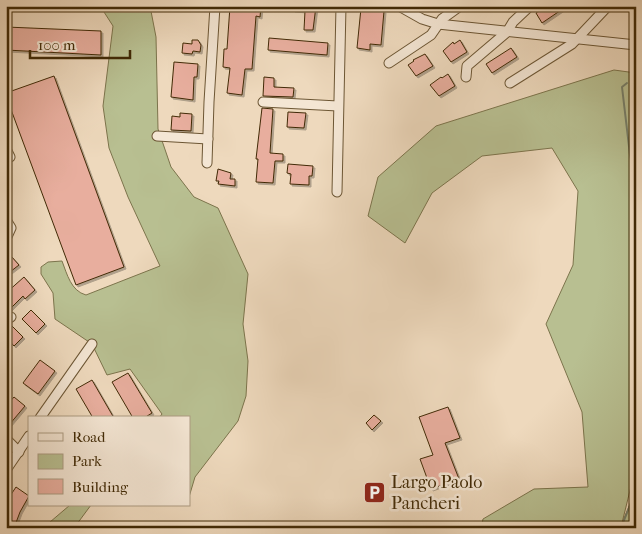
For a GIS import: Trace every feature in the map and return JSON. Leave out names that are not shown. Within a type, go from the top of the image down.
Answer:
[{"type":"street","points":[[207,163],[215,6]]},
{"type":"street","points":[[213,97],[219,6]]},
{"type":"street","points":[[337,192],[341,6]]},
{"type":"street","points":[[400,6],[422,19],[438,24],[636,45]]},
{"type":"street","points":[[389,63],[431,35],[442,19],[460,6]]},
{"type":"street","points":[[466,77],[467,66],[507,32],[512,22],[530,6]]},
{"type":"street","points":[[510,83],[572,44],[608,6]]},
{"type":"street","points":[[263,102],[338,106]]},
{"type":"street","points":[[157,136],[208,139]]},
{"type":"street","points":[[6,220],[10,228],[7,238]]},
{"type":"street","points":[[41,416],[92,344]]},
{"type":"street","points":[[6,470],[28,438]]},
{"type":"street","points":[[6,439],[19,452]]},
{"type":"green space","points":[[106,6],[150,6],[156,37],[158,129],[171,167],[194,197],[218,208],[248,274],[243,324],[248,361],[246,396],[238,421],[195,477],[190,494],[190,416],[160,416],[162,414],[130,369],[107,375],[92,344],[55,319],[53,293],[41,274],[41,267],[48,262],[62,261],[73,286],[86,295],[160,266],[128,197],[109,148],[103,106],[113,26],[104,12]]},
{"type":"green space","points":[[614,70],[636,73],[636,466],[622,523],[636,490],[636,528],[481,528],[483,519],[534,489],[588,487],[582,412],[546,324],[573,265],[578,191],[552,148],[482,156],[432,193],[405,243],[368,216],[378,177],[436,126]]},
{"type":"green space","points":[[69,506],[90,506],[74,528],[43,528]]},
{"type":"building","points":[[230,6],[261,6],[260,17],[256,16],[252,69],[245,69],[242,95],[227,93],[230,68],[223,67],[224,49],[227,49]]},
{"type":"building","points":[[293,6],[316,6],[313,30],[304,30],[305,11],[293,10]]},
{"type":"building","points":[[546,6],[567,6],[542,23],[536,13]]},
{"type":"building","points":[[361,8],[384,11],[381,45],[370,44],[370,50],[357,48]]},
{"type":"building","points":[[6,27],[101,31],[101,55],[6,50]]},
{"type":"building","points":[[269,38],[328,43],[327,55],[268,50]]},
{"type":"building","points":[[192,40],[198,40],[201,45],[200,52],[193,51],[192,54],[182,53],[183,43],[192,44]]},
{"type":"building","points":[[460,40],[467,52],[451,62],[443,51],[453,42],[454,44]]},
{"type":"building","points":[[511,48],[517,57],[492,73],[486,64]]},
{"type":"building","points":[[425,54],[433,66],[416,76],[408,65]]},
{"type":"building","points":[[174,62],[198,64],[197,77],[194,77],[193,100],[171,97]]},
{"type":"building","points":[[448,74],[455,86],[439,96],[430,85]]},
{"type":"building","points":[[54,76],[124,267],[76,285],[6,96],[6,93]]},
{"type":"building","points":[[264,77],[274,78],[274,87],[294,88],[293,97],[263,96]]},
{"type":"building","points":[[262,108],[273,109],[270,153],[283,154],[283,161],[275,161],[273,183],[256,182],[258,159],[256,159]]},
{"type":"building","points":[[288,112],[306,113],[304,128],[287,127]]},
{"type":"building","points":[[180,113],[192,114],[191,131],[171,130],[172,116],[180,117]]},
{"type":"building","points":[[288,164],[313,166],[312,176],[309,176],[309,185],[290,184],[291,174],[287,173]]},
{"type":"building","points":[[218,169],[231,173],[230,179],[235,179],[235,186],[218,184],[219,181],[216,181]]},
{"type":"building","points":[[11,256],[19,265],[6,275],[6,260]]},
{"type":"building","points":[[24,277],[35,290],[25,299],[23,296],[9,310],[6,307],[6,293]]},
{"type":"building","points":[[31,310],[45,324],[36,333],[22,319]]},
{"type":"building","points":[[12,326],[23,337],[14,346],[6,337],[6,332]]},
{"type":"building","points":[[40,360],[55,371],[38,394],[23,383]]},
{"type":"building","points":[[128,373],[152,413],[147,416],[132,416],[112,382]]},
{"type":"building","points":[[92,380],[113,416],[92,416],[76,389]]},
{"type":"building","points":[[14,397],[25,406],[9,425],[6,422],[6,406]]},
{"type":"building","points":[[448,407],[460,438],[445,443],[459,479],[431,489],[420,459],[433,455],[419,417]]},
{"type":"building","points":[[374,415],[381,421],[372,430],[366,423]]},
{"type":"building","points":[[16,487],[28,495],[14,528],[6,528],[6,502]]},
{"type":"waterway","points":[[627,83],[622,87],[630,155],[636,186]]},
{"type":"waterway","points":[[621,528],[636,490]]},
{"type":"place","name":"Largo Paolo Pancheri","points":[[375,492]]}]
